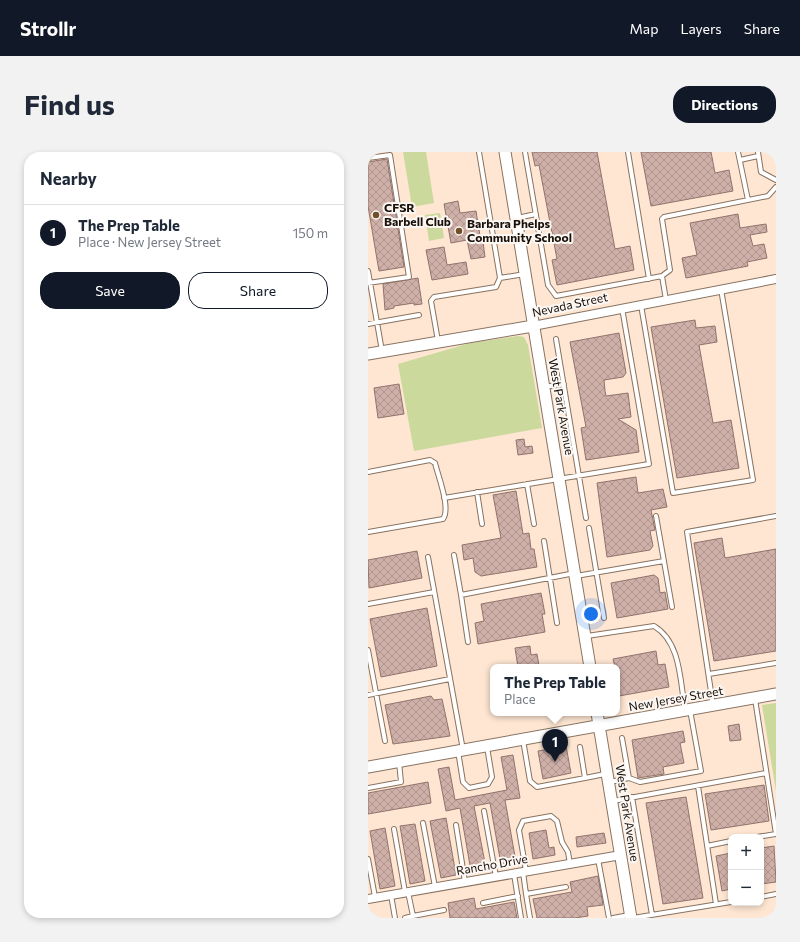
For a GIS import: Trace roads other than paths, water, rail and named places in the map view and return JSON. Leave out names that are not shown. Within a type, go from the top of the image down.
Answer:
[{"type":"street","name":"West Park Avenue","points":[[505,152],[590,664]]},
{"type":"street","name":"Nevada Street","points":[[368,354],[533,326],[776,279]]},
{"type":"street","name":"New Jersey Street","points":[[368,767],[599,727],[687,709],[776,694]]},
{"type":"street","name":"West Park Avenue","points":[[597,716],[631,917]]},
{"type":"street","name":"Rancho Drive","points":[[372,898],[621,855]]},
{"type":"lane","points":[[438,342],[431,301],[434,297],[496,287],[500,278],[479,152]]},
{"type":"lane","points":[[525,152],[548,285],[556,296],[662,276],[670,270],[662,219],[664,217],[768,196],[776,187]]},
{"type":"lane","points":[[628,152],[649,279]]},
{"type":"lane","points":[[738,152],[748,200]]},
{"type":"lane","points":[[740,160],[758,154],[761,172],[776,180]]},
{"type":"lane","points":[[368,158],[390,155],[409,277],[369,283]]},
{"type":"lane","points":[[516,218],[536,214]]},
{"type":"lane","points":[[368,271],[382,352]]},
{"type":"lane","points":[[500,278],[526,274]]},
{"type":"lane","points":[[662,276],[666,300]]},
{"type":"lane","points":[[641,304],[672,493],[753,480],[721,289]]},
{"type":"lane","points":[[444,498],[649,464],[622,308]]},
{"type":"lane","points":[[368,324],[419,315]]},
{"type":"lane","points":[[556,339],[586,518]]},
{"type":"lane","points":[[544,387],[564,384]]},
{"type":"lane","points":[[368,472],[430,460],[435,463],[444,498],[446,516],[444,520],[368,532]]},
{"type":"lane","points":[[528,484],[534,524]]},
{"type":"lane","points":[[476,492],[482,524]]},
{"type":"lane","points":[[656,516],[672,607]]},
{"type":"lane","points":[[714,705],[687,532],[776,516]]},
{"type":"lane","points":[[589,528],[604,618]]},
{"type":"lane","points":[[544,541],[557,623]]},
{"type":"lane","points":[[454,555],[468,642]]},
{"type":"lane","points":[[428,557],[450,680],[463,782],[469,788],[488,784],[492,778],[487,747]]},
{"type":"lane","points":[[461,595],[549,578],[596,573],[664,560]]},
{"type":"lane","points":[[368,604],[434,592]]},
{"type":"lane","points":[[523,740],[530,781],[537,787],[585,778],[629,778],[640,782],[701,771],[674,646],[662,630],[654,626],[585,636]]},
{"type":"lane","points":[[368,650],[385,741]]},
{"type":"lane","points":[[709,674],[776,663]]},
{"type":"lane","points":[[368,695],[450,680]]},
{"type":"lane","points":[[755,698],[776,834],[764,836]]},
{"type":"lane","points":[[622,738],[629,778]]},
{"type":"lane","points":[[580,747],[585,778]]},
{"type":"lane","points":[[368,788],[401,782],[399,761]]},
{"type":"lane","points":[[612,801],[766,774]]},
{"type":"lane","points":[[698,786],[716,904]]},
{"type":"lane","points":[[632,798],[652,915]]},
{"type":"lane","points":[[484,811],[496,877]]},
{"type":"lane","points":[[521,918],[518,896],[521,872],[519,830],[523,821],[551,816],[557,821],[562,842],[568,852],[570,864]]},
{"type":"lane","points":[[423,823],[435,887]]},
{"type":"lane","points":[[456,824],[465,882]]},
{"type":"lane","points":[[394,829],[413,916]]},
{"type":"lane","points":[[707,846],[728,842]]},
{"type":"lane","points":[[368,859],[372,898]]},
{"type":"lane","points":[[598,859],[609,918]]},
{"type":"lane","points":[[521,872],[530,918]]},
{"type":"lane","points":[[526,894],[566,888]]},
{"type":"lane","points":[[764,896],[776,894]]},
{"type":"lane","points":[[391,895],[395,918]]},
{"type":"lane","points":[[483,903],[518,896]]},
{"type":"lane","points":[[613,918],[652,915],[728,902]]},
{"type":"lane","points":[[405,918],[444,910]]},
{"type":"place","name":"CFSR Barbell Club","points":[[376,215]]},
{"type":"place","name":"Barbara Phelps Community School","points":[[459,231]]},
{"type":"place","name":"The Prep Table","points":[[555,762]]}]
